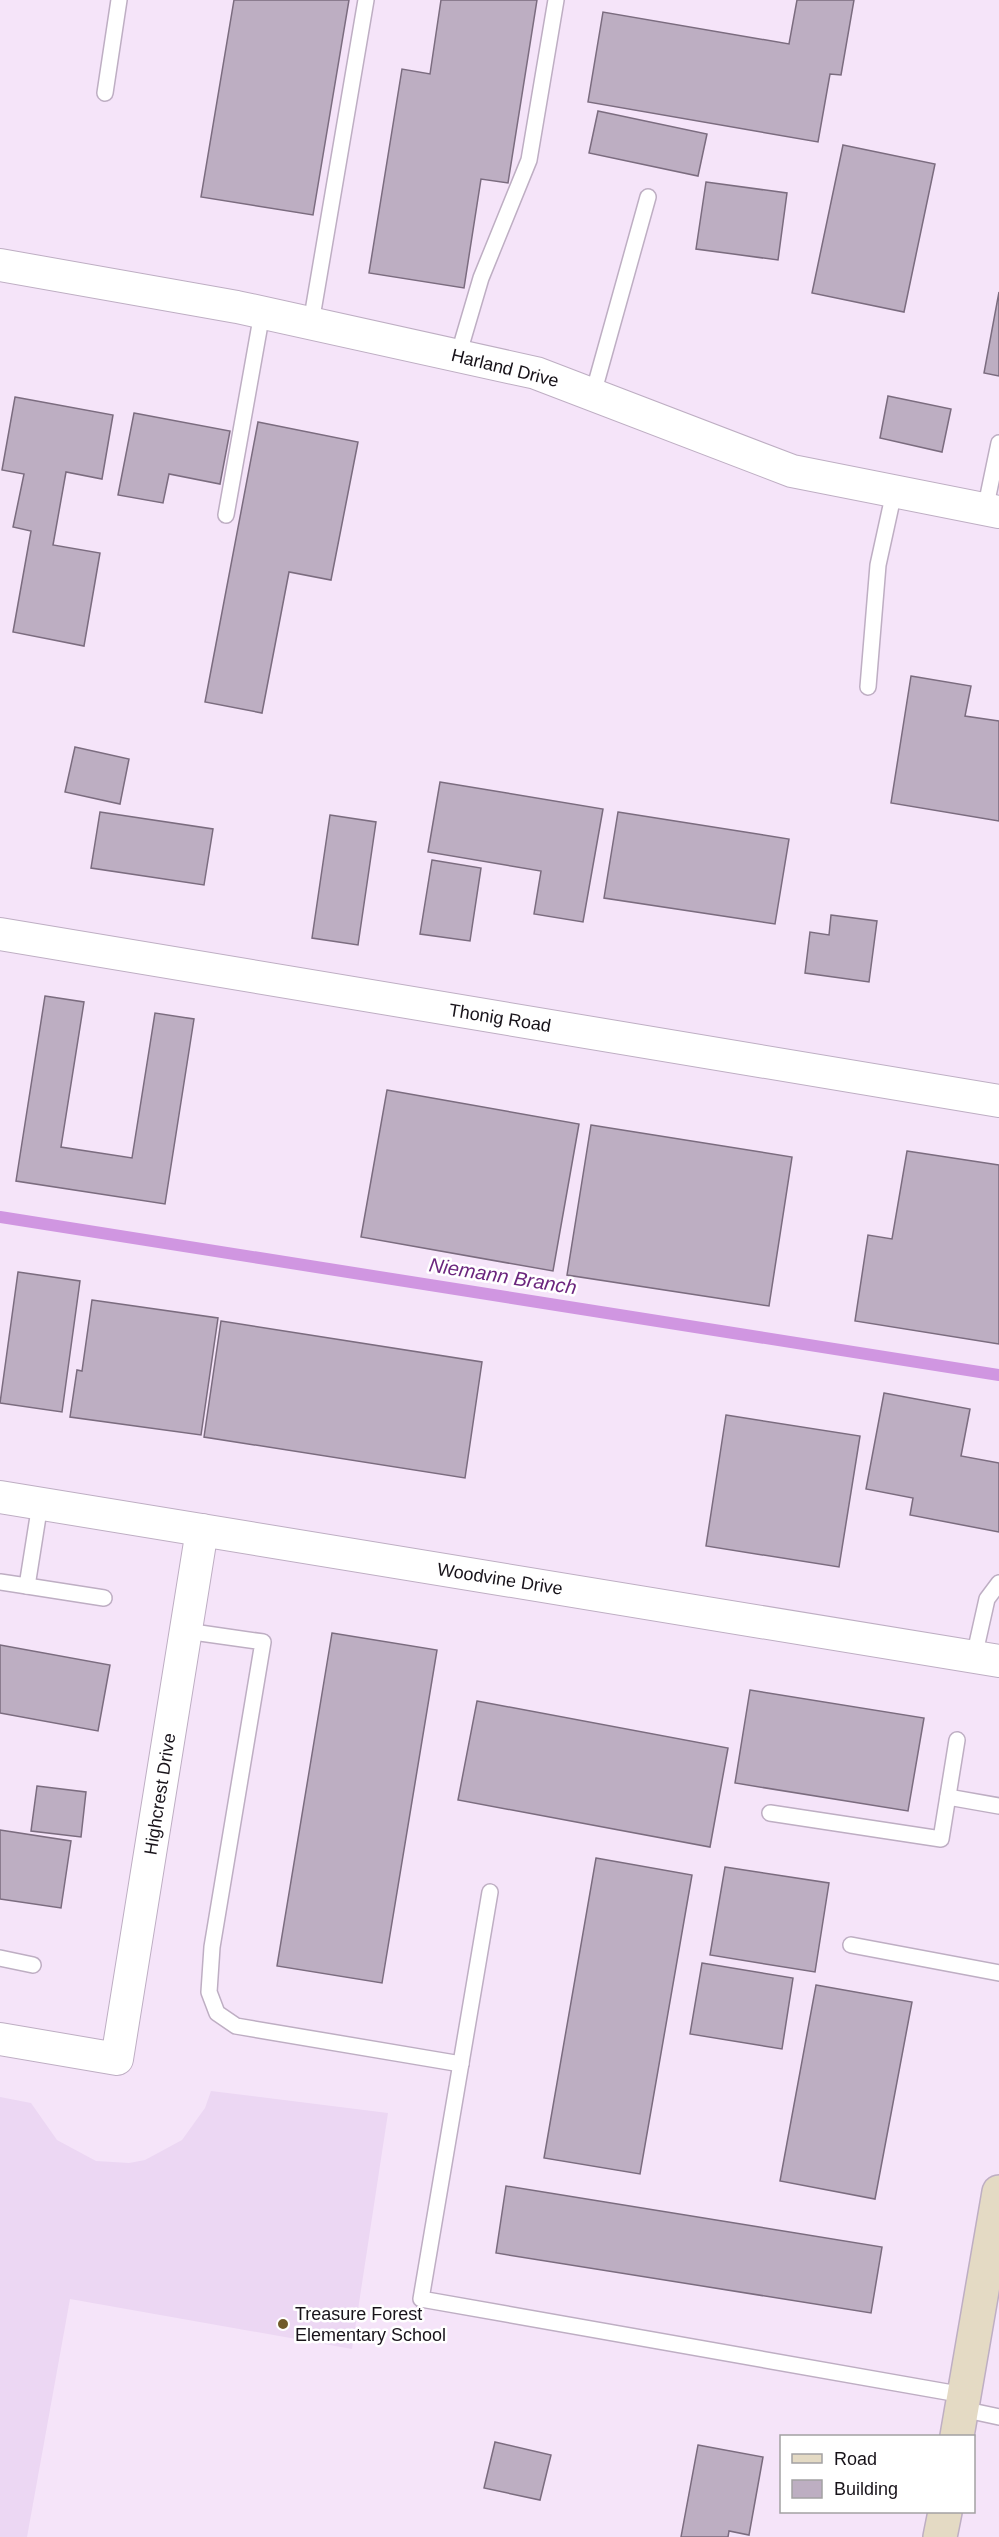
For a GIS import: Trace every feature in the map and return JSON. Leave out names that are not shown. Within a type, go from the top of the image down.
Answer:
[{"type":"main road","points":[[961,2414],[999,2192]]},
{"type":"main road","points":[[940,2537],[945,2513]]},
{"type":"street","name":"Harland Drive","points":[[0,265],[262,313],[536,372],[792,471],[992,511]]},
{"type":"street","name":"Thonig Road","points":[[0,934],[999,1101]]},
{"type":"street","name":"Woodvine Drive","points":[[0,1497],[986,1659]]},
{"type":"street","name":"Highcrest Drive","points":[[0,2039],[117,2059],[202,1530]]},
{"type":"lane","points":[[105,93],[120,0]]},
{"type":"lane","points":[[311,323],[366,0]]},
{"type":"lane","points":[[458,356],[481,278],[529,160],[556,0]]},
{"type":"lane","points":[[593,394],[648,197]]},
{"type":"lane","points":[[226,515],[262,313]]},
{"type":"lane","points":[[992,511],[999,443]]},
{"type":"lane","points":[[868,687],[878,565],[894,492]]},
{"type":"lane","points":[[27,1586],[40,1503]]},
{"type":"lane","points":[[0,1582],[104,1598]]},
{"type":"lane","points":[[986,1659],[987,1599],[999,1582]]},
{"type":"lane","points":[[186,1631],[263,1642],[212,1947],[209,1992],[217,2013],[236,2026],[461,2064]]},
{"type":"lane","points":[[770,1813],[941,1839],[957,1740]]},
{"type":"lane","points":[[948,1797],[999,1806]]},
{"type":"lane","points":[[490,1892],[421,2299],[961,2414],[999,2417]]},
{"type":"lane","points":[[851,1944],[999,1972]]},
{"type":"lane","points":[[0,1958],[33,1965]]},
{"type":"shaded area","name":"Treasure Forest Elementary School","points":[[211,2091],[388,2113],[352,2349],[70,2299],[27,2537],[0,2537],[0,2097],[31,2103],[57,2140],[96,2161],[129,2163],[145,2160],[182,2140],[205,2108]]},
{"type":"building","points":[[234,0],[349,0],[313,215],[201,197]]},
{"type":"building","points":[[441,0],[537,0],[508,183],[481,179],[464,288],[369,273],[402,69],[430,74]]},
{"type":"building","points":[[797,0],[854,0],[841,75],[830,74],[818,142],[588,102],[603,12],[789,44]]},
{"type":"building","points":[[598,111],[707,134],[698,176],[589,153]]},
{"type":"building","points":[[843,145],[935,164],[904,312],[812,293]]},
{"type":"building","points":[[706,182],[787,193],[778,260],[696,249]]},
{"type":"building","points":[[999,292],[999,376],[984,373]]},
{"type":"building","points":[[888,396],[951,409],[942,452],[880,438]]},
{"type":"building","points":[[15,397],[113,415],[102,479],[66,472],[53,545],[100,553],[84,646],[13,632],[31,531],[13,527],[24,474],[2,470]]},
{"type":"building","points":[[134,413],[230,431],[220,484],[169,474],[163,503],[118,495]]},
{"type":"building","points":[[258,422],[358,442],[331,580],[289,572],[262,713],[205,702]]},
{"type":"building","points":[[911,676],[971,686],[965,716],[999,721],[999,821],[891,803]]},
{"type":"building","points":[[75,747],[129,759],[120,804],[65,792]]},
{"type":"building","points":[[440,782],[603,809],[583,922],[534,914],[541,871],[428,852]]},
{"type":"building","points":[[100,812],[213,829],[204,885],[91,868]]},
{"type":"building","points":[[618,812],[789,839],[775,924],[604,898]]},
{"type":"building","points":[[330,815],[376,822],[358,945],[312,938]]},
{"type":"building","points":[[432,860],[481,868],[470,941],[420,934]]},
{"type":"building","points":[[831,915],[877,921],[869,982],[805,973],[810,932],[829,935]]},
{"type":"building","points":[[45,996],[84,1002],[61,1147],[132,1158],[155,1013],[194,1019],[165,1204],[16,1181]]},
{"type":"building","points":[[387,1090],[579,1124],[553,1271],[361,1237]]},
{"type":"building","points":[[591,1125],[792,1157],[769,1306],[567,1275]]},
{"type":"building","points":[[907,1151],[999,1165],[999,1344],[855,1321],[868,1235],[892,1239]]},
{"type":"building","points":[[18,1272],[80,1281],[62,1412],[0,1403]]},
{"type":"building","points":[[92,1300],[218,1318],[201,1435],[70,1417],[77,1370],[82,1371]]},
{"type":"building","points":[[221,1321],[482,1362],[465,1478],[204,1437]]},
{"type":"building","points":[[884,1393],[970,1409],[961,1456],[999,1463],[999,1532],[910,1515],[913,1498],[866,1489]]},
{"type":"building","points":[[726,1415],[860,1436],[839,1567],[706,1546]]},
{"type":"building","points":[[332,1633],[437,1650],[382,1983],[277,1966]]},
{"type":"building","points":[[0,1645],[110,1665],[98,1731],[0,1713]]},
{"type":"building","points":[[750,1690],[924,1718],[908,1811],[735,1783]]},
{"type":"building","points":[[477,1701],[728,1748],[710,1847],[458,1800]]},
{"type":"building","points":[[37,1786],[86,1792],[81,1837],[31,1831]]},
{"type":"building","points":[[0,1830],[71,1841],[61,1908],[0,1899]]},
{"type":"building","points":[[596,1858],[692,1875],[640,2174],[544,2158]]},
{"type":"building","points":[[725,1867],[829,1883],[815,1972],[710,1955]]},
{"type":"building","points":[[702,1963],[793,1978],[782,2049],[690,2034]]},
{"type":"building","points":[[816,1985],[912,2002],[875,2199],[780,2181]]},
{"type":"building","points":[[506,2186],[882,2247],[871,2313],[496,2253]]},
{"type":"building","points":[[495,2442],[551,2455],[540,2500],[484,2488]]},
{"type":"building","points":[[698,2445],[763,2457],[749,2535],[729,2531],[728,2537],[681,2537]]},
{"type":"waterway","name":"Niemann Branch","points":[[0,1217],[999,1375]]},
{"type":"place","name":"Treasure Forest Elementary School","points":[[283,2324]]}]
